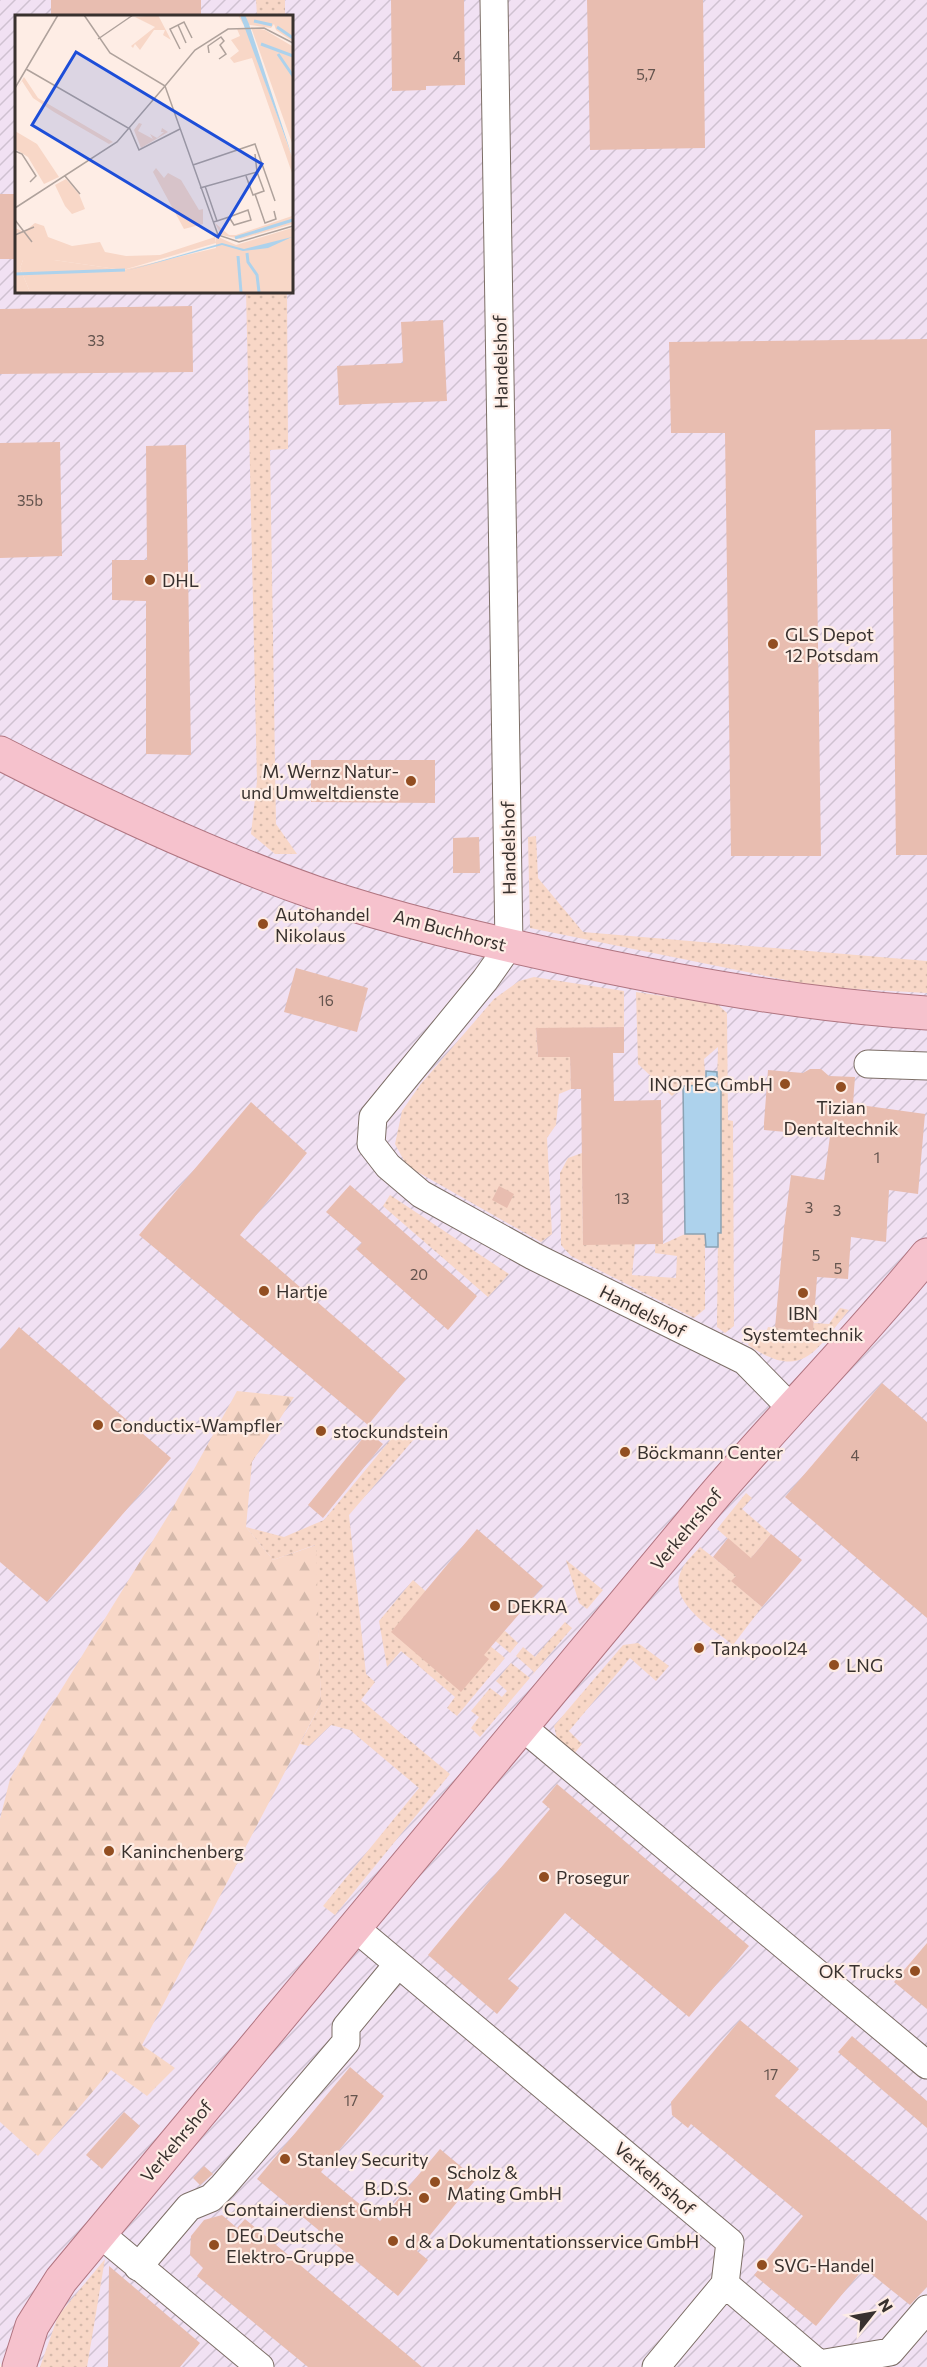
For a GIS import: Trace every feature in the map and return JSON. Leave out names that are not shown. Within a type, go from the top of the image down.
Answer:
[{"type":"main road","name":"Am Buchhorst","points":[[0,753],[95,802],[250,868],[369,909],[509,945],[659,978],[864,1009],[927,1013]]},
{"type":"main road","name":"Verkehrshof","points":[[19,2367],[32,2326],[61,2280],[99,2233],[520,1725],[736,1470],[793,1410],[927,1256]]},
{"type":"street","name":"Handelshof","points":[[494,0],[509,945],[485,980],[373,1117],[371,1144],[388,1167],[421,1194],[533,1256],[745,1361],[793,1410]]},
{"type":"street","points":[[868,1064],[927,1066]]},
{"type":"street","points":[[520,1725],[927,2065]]},
{"type":"street","name":"Verkehrshof","points":[[354,1927],[729,2242],[725,2284]]},
{"type":"street","points":[[138,2267],[189,2206],[211,2198],[346,2042],[346,2027],[398,1964]]},
{"type":"street","points":[[99,2233],[245,2362]]},
{"type":"street","points":[[656,2367],[725,2284],[818,2366],[890,2352],[927,2309]]},
{"type":"shaded area","points":[[0,0],[927,0],[927,2367],[2,2367],[0,2362]]},
{"type":"green space","points":[[256,0],[285,0],[285,15],[257,15]]},
{"type":"green space","points":[[246,292],[287,292],[288,449],[270,450],[276,824],[297,854],[275,854],[251,834],[257,781]]},
{"type":"green space","points":[[536,836],[538,878],[583,932],[927,961],[927,993],[820,987],[530,928],[528,837]]},
{"type":"green space","points":[[534,977],[624,991],[624,1027],[536,1029],[538,1057],[570,1057],[571,1089],[559,1094],[556,1125],[547,1138],[552,1234],[541,1242],[407,1166],[395,1144],[402,1111],[420,1085],[494,999],[519,981]]},
{"type":"green space","points":[[636,992],[717,1004],[727,1013],[728,1120],[733,1121],[734,1326],[725,1333],[717,1327],[718,1233],[721,1233],[721,1086],[717,1084],[718,1047],[704,1059],[706,1085],[683,1086],[672,1096],[638,1064]]},
{"type":"green space","points":[[582,1153],[583,1244],[635,1244],[632,1275],[676,1278],[677,1256],[655,1253],[655,1244],[663,1244],[685,1234],[705,1234],[705,1309],[694,1318],[571,1256],[561,1245],[560,1173],[568,1158]]},
{"type":"green space","points":[[390,1195],[509,1274],[488,1297],[383,1206]]},
{"type":"green space","points":[[840,1308],[849,1310],[817,1349],[806,1357],[795,1361],[782,1361],[767,1356],[748,1345],[753,1333],[765,1335],[768,1327],[812,1332],[814,1323],[829,1324]]},
{"type":"green space","points":[[237,1391],[294,1397],[252,1462],[246,1527],[273,1560],[316,1545],[321,1703],[142,2045],[175,2068],[147,2096],[111,2070],[38,2156],[0,2122],[0,1819],[10,1779],[45,1716],[171,1511]]},
{"type":"green space","points":[[401,1427],[415,1438],[349,1515],[366,1674],[375,1682],[361,1700],[450,1774],[335,1915],[323,1906],[419,1788],[350,1730],[331,1725],[309,1746],[300,1744],[321,1703],[315,1545],[273,1560],[246,1527],[284,1537],[324,1520]]},
{"type":"green space","points":[[746,1493],[752,1498],[742,1509],[771,1534],[732,1581],[762,1607],[733,1645],[693,1613],[685,1603],[678,1581],[682,1569],[700,1547],[728,1569],[742,1551],[717,1529]]},
{"type":"green space","points":[[566,1560],[603,1590],[587,1609],[579,1603]]},
{"type":"green space","points":[[413,1580],[457,1619],[475,1647],[489,1645],[505,1658],[457,1716],[447,1708],[455,1697],[401,1651],[387,1667],[379,1621]]},
{"type":"green space","points":[[565,1622],[572,1628],[531,1677],[534,1672],[516,1656],[523,1647],[535,1657]]},
{"type":"green space","points":[[505,1631],[518,1643],[510,1653],[493,1639]]},
{"type":"green space","points":[[638,1643],[669,1666],[656,1681],[630,1658],[569,1731],[582,1744],[573,1755],[558,1743],[554,1726],[623,1645]]},
{"type":"green space","points":[[511,1663],[530,1678],[480,1737],[471,1728],[479,1717],[471,1711],[490,1688],[502,1697],[507,1691],[496,1681]]},
{"type":"green space","points":[[105,2259],[87,2367],[40,2367],[58,2316]]},
{"type":"water","points":[[706,1071],[717,1072],[717,1084],[721,1085],[721,1233],[718,1233],[718,1247],[706,1247],[705,1234],[685,1234],[683,1086],[706,1085]]},
{"type":"building","points":[[51,0],[201,0],[201,15],[51,15]]},
{"type":"building","points":[[391,0],[464,0],[465,85],[426,86],[426,90],[392,91]]},
{"type":"building","points":[[587,0],[703,0],[705,148],[590,150]]},
{"type":"building","points":[[0,194],[15,194],[15,259],[0,259]]},
{"type":"building","points":[[192,306],[193,372],[0,374],[0,309]]},
{"type":"building","points":[[443,320],[447,401],[339,405],[337,366],[403,363],[401,322]]},
{"type":"building","name":"GLS Depot 12 Potsdam","points":[[927,339],[927,855],[896,855],[891,429],[815,430],[821,856],[731,856],[725,433],[671,433],[669,342]]},
{"type":"building","points":[[60,442],[62,556],[0,558],[0,443]]},
{"type":"building","name":"DHL","points":[[186,445],[191,755],[146,754],[146,601],[112,600],[112,560],[147,560],[146,446]]},
{"type":"building","points":[[311,760],[435,760],[435,803],[311,802]]},
{"type":"building","points":[[479,837],[480,873],[453,873],[453,838]]},
{"type":"building","points":[[296,968],[368,988],[357,1032],[284,1012]]},
{"type":"building","points":[[624,1027],[624,1053],[613,1053],[614,1101],[661,1100],[663,1244],[583,1245],[581,1089],[571,1089],[570,1057],[538,1057],[536,1028]]},
{"type":"building","points":[[810,1069],[821,1069],[829,1076],[855,1077],[853,1104],[925,1114],[918,1194],[889,1190],[886,1242],[851,1237],[848,1279],[817,1277],[813,1332],[775,1328],[791,1175],[824,1180],[830,1136],[764,1130],[768,1070],[803,1073]]},
{"type":"building","points":[[251,1102],[307,1153],[240,1235],[406,1379],[368,1425],[139,1235]]},
{"type":"building","points":[[350,1185],[477,1296],[448,1330],[356,1249],[362,1243],[326,1212]]},
{"type":"building","points":[[499,1186],[514,1194],[507,1208],[492,1200]]},
{"type":"building","points":[[19,1327],[171,1458],[47,1602],[0,1562],[0,1350]]},
{"type":"building","points":[[882,1383],[927,1422],[927,1618],[785,1497]]},
{"type":"building","points":[[368,1432],[383,1444],[323,1518],[308,1505]]},
{"type":"building","name":"DEKRA","points":[[477,1529],[543,1586],[484,1655],[489,1659],[461,1692],[391,1632]]},
{"type":"building","points":[[771,1534],[802,1560],[762,1607],[731,1581],[736,1576],[713,1557],[728,1538],[751,1558]]},
{"type":"building","points":[[557,1784],[749,1946],[689,2017],[565,1913],[508,1979],[519,1988],[497,2014],[428,1955],[550,1809],[542,1802]]},
{"type":"building","name":"OK Trucks","points":[[927,1943],[927,2009],[894,1982]]},
{"type":"building","points":[[740,2020],[799,2069],[775,2096],[927,2221],[927,2287],[910,2305],[864,2268],[816,2326],[754,2275],[803,2216],[691,2124],[688,2128],[672,2115],[671,2102]]},
{"type":"building","points":[[852,2036],[927,2101],[927,2128],[838,2052]]},
{"type":"building","points":[[350,2067],[384,2096],[321,2172],[380,2221],[440,2149],[476,2179],[417,2251],[428,2260],[398,2296],[257,2179]]},
{"type":"building","points":[[124,2112],[140,2126],[102,2169],[86,2155]]},
{"type":"building","points":[[204,2166],[213,2174],[200,2185],[193,2178]]},
{"type":"building","points":[[222,2215],[237,2228],[245,2219],[422,2367],[308,2367],[197,2276],[203,2268],[190,2255],[191,2236],[204,2220]]},
{"type":"building","points":[[109,2266],[200,2343],[180,2367],[108,2367]]},
{"type":"place","name":"DHL","points":[[150,580]]},
{"type":"place","name":"GLS Depot 12 Potsdam","points":[[773,644]]},
{"type":"place","name":"M. Wernz Natur- und Umweltdienste","points":[[411,781]]},
{"type":"place","name":"Autohandel Nikolaus","points":[[263,924]]},
{"type":"place","name":"INOTEC GmbH","points":[[785,1084]]},
{"type":"place","name":"Tizian Dentaltechnik","points":[[841,1087]]},
{"type":"place","name":"Hartje","points":[[264,1291]]},
{"type":"place","name":"IBN Systemtechnik","points":[[803,1293]]},
{"type":"place","name":"Conductix-Wampfler","points":[[98,1425]]},
{"type":"place","name":"stockundstein","points":[[321,1431]]},
{"type":"place","name":"Böckmann Center","points":[[625,1452]]},
{"type":"place","name":"DEKRA","points":[[495,1606]]},
{"type":"place","name":"Tankpool24","points":[[699,1648]]},
{"type":"place","name":"LNG","points":[[834,1665]]},
{"type":"place","name":"Kaninchenberg","points":[[109,1851]]},
{"type":"place","name":"Prosegur","points":[[544,1877]]},
{"type":"place","name":"OK Trucks","points":[[915,1971]]},
{"type":"place","name":"Stanley Security","points":[[285,2159]]},
{"type":"place","name":"Scholz & Mating GmbH","points":[[435,2182]]},
{"type":"place","name":"B.D.S. Containerdienst GmbH","points":[[424,2198]]},
{"type":"place","name":"d & a Dokumentationsservice GmbH","points":[[393,2241]]},
{"type":"place","name":"DEG Deutsche Elektro-Gruppe","points":[[214,2245]]},
{"type":"place","name":"SVG-Handel","points":[[762,2265]]}]
